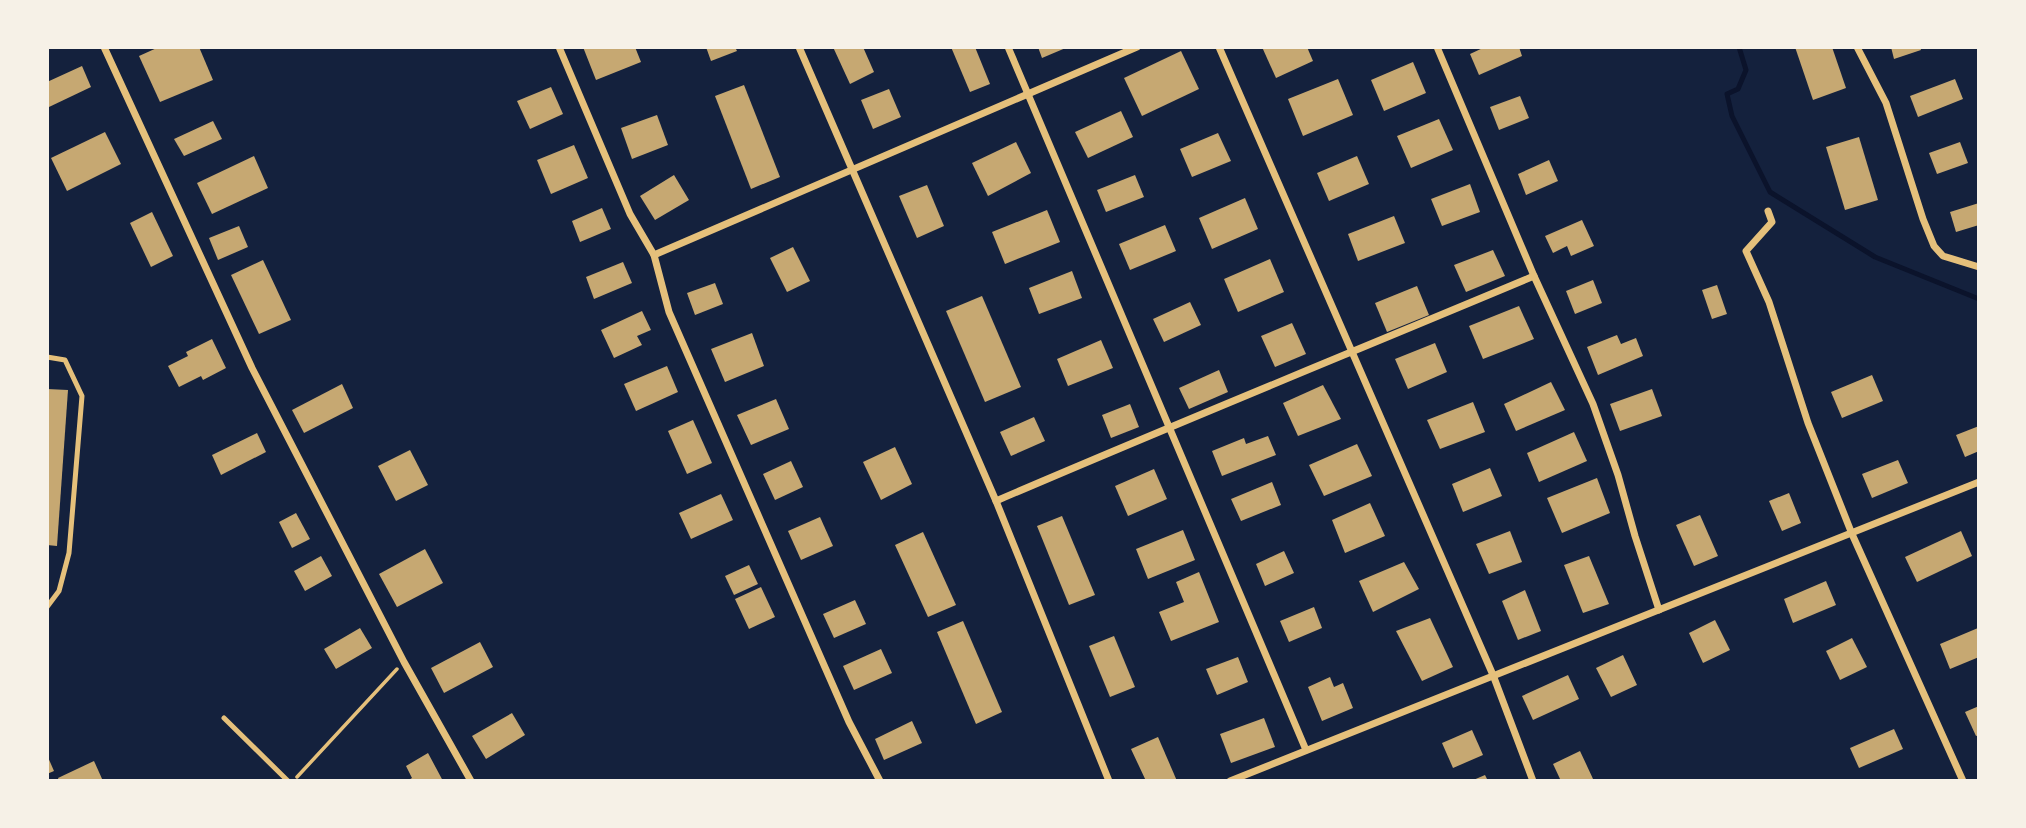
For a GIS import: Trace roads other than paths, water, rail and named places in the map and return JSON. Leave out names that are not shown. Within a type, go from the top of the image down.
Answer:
[{"type":"street","points":[[104,47],[252,368],[404,662],[471,781]]},
{"type":"street","points":[[559,47],[629,214],[654,255],[669,312],[844,710],[880,781]]},
{"type":"street","points":[[799,47],[996,501],[1110,781]]},
{"type":"street","points":[[1008,47],[1306,750]]},
{"type":"street","points":[[654,255],[1137,47]]},
{"type":"street","points":[[1219,47],[1493,675],[1533,781]]},
{"type":"street","points":[[1437,47],[1534,276],[1597,416],[1619,475],[1658,610]]},
{"type":"street","points":[[1857,47],[1886,103],[1934,246],[1943,256],[1979,267]]},
{"type":"street","points":[[1768,211],[1772,222],[1746,251],[1769,302],[1808,423],[1852,534],[1963,781]]},
{"type":"street","points":[[996,501],[1534,276]]},
{"type":"street","points":[[1230,781],[1979,482]]},
{"type":"lane","points":[[47,357],[65,360],[82,396],[69,553],[59,591],[47,607]]},
{"type":"lane","points":[[225,718],[288,781]]},
{"type":"waterway","points":[[1739,47],[1746,70],[1738,89],[1727,94],[1732,116],[1770,192],[1875,257],[1979,299]]}]
